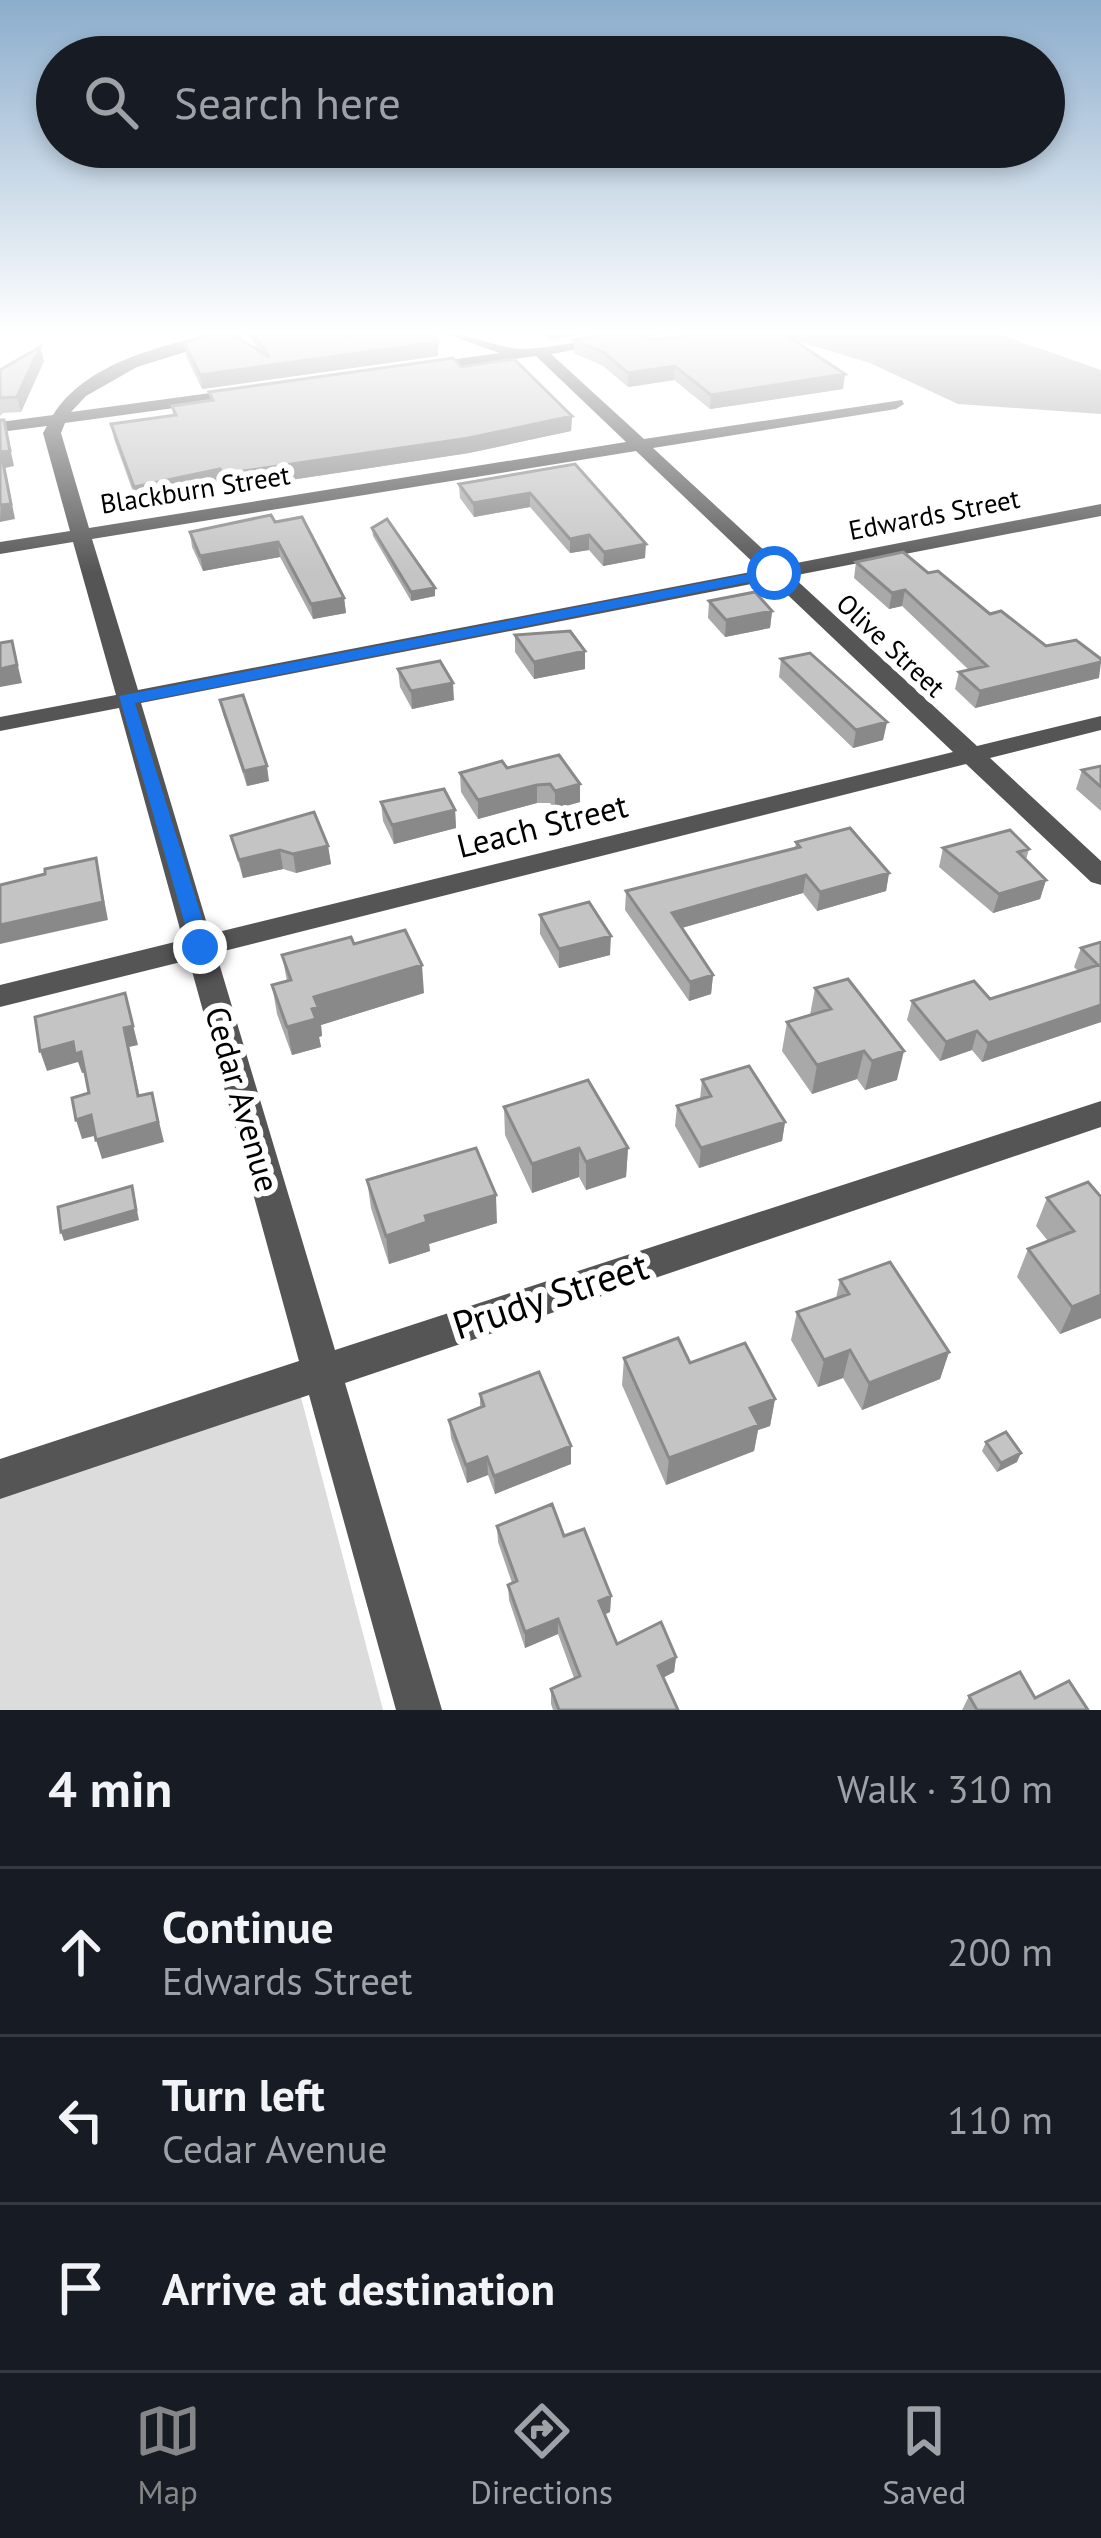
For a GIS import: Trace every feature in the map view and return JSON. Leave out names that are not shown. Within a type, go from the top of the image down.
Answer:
[{"type":"street","points":[[58,419],[63,413]]},
{"type":"street","points":[[0,428],[103,413]]},
{"type":"street","name":"Olive Street","points":[[602,413],[1101,876]]},
{"type":"street","name":"Blackburn Street","points":[[0,548],[841,413]]},
{"type":"street","name":"Cedar Avenue","points":[[58,419],[52,433],[56,456],[418,1710]]},
{"type":"street","name":"Edwards Street","points":[[0,724],[1101,510]]},
{"type":"street","name":"Leach Street","points":[[0,996],[1101,723]]},
{"type":"street","name":"Prudy Street","points":[[0,1479],[1101,1114]]},
{"type":"shaded area","points":[[297,1382],[383,1710],[0,1710],[0,1490]]},
{"type":"building","points":[[176,415],[572,416],[469,438],[223,474],[220,469],[134,487],[111,424]]},
{"type":"building","points":[[0,420],[4,420],[10,451],[1,452],[11,504],[0,505]]},
{"type":"building","points":[[575,464],[646,544],[604,552],[589,535],[570,539],[530,493],[473,503],[459,484]]},
{"type":"building","points":[[271,515],[275,522],[302,517],[344,598],[311,604],[278,542],[200,556],[190,532]]},
{"type":"building","points":[[387,519],[435,588],[411,592],[372,528]]},
{"type":"building","points":[[903,552],[928,573],[938,571],[990,614],[1001,611],[1046,646],[1076,640],[1101,662],[980,691],[959,672],[987,666],[905,590],[892,593],[856,562]]},
{"type":"building","points":[[755,592],[772,611],[726,620],[709,601]]},
{"type":"building","points":[[570,631],[585,651],[534,662],[515,635]]},
{"type":"building","points":[[12,641],[17,665],[0,669],[0,643]]},
{"type":"building","points":[[810,653],[887,722],[856,730],[781,659]]},
{"type":"building","points":[[440,661],[453,683],[411,691],[398,669]]},
{"type":"building","points":[[243,695],[267,766],[244,771],[220,700]]},
{"type":"building","points":[[559,755],[580,784],[555,791],[550,784],[537,785],[478,800],[460,773],[502,761],[507,768]]},
{"type":"building","points":[[1101,766],[1101,787],[1082,770]]},
{"type":"building","points":[[444,789],[455,810],[392,825],[381,802]]},
{"type":"building","points":[[314,812],[328,846],[239,860],[231,836]]},
{"type":"building","points":[[850,828],[889,873],[820,892],[806,875],[672,913],[713,975],[690,982],[626,891],[800,847],[796,842]]},
{"type":"building","points":[[1010,830],[1029,849],[1018,852],[1046,880],[999,894],[943,848]]},
{"type":"building","points":[[96,858],[103,902],[0,925],[0,885]]},
{"type":"building","points":[[589,902],[611,936],[559,949],[540,915]]},
{"type":"building","points":[[405,930],[422,965],[314,997],[316,1019],[287,1027],[272,985],[291,980],[282,955],[351,937],[354,944]]},
{"type":"building","points":[[1101,942],[1101,1005],[988,1043],[977,1031],[946,1042],[912,1001],[974,981],[990,999],[1098,965],[1081,948]]},
{"type":"building","points":[[848,979],[904,1051],[872,1061],[864,1051],[817,1065],[787,1022],[831,1009],[815,988]]},
{"type":"building","points":[[125,993],[133,1026],[124,1028],[138,1096],[152,1093],[158,1122],[96,1140],[91,1115],[76,1120],[72,1098],[89,1093],[81,1052],[75,1054],[73,1042],[40,1051],[35,1017]]},
{"type":"building","points":[[749,1066],[785,1122],[701,1148],[677,1106],[711,1096],[702,1080]]},
{"type":"building","points":[[588,1080],[628,1148],[586,1162],[579,1148],[532,1164],[504,1107]]},
{"type":"building","points":[[476,1148],[496,1195],[425,1216],[427,1222],[386,1236],[367,1180]]},
{"type":"building","points":[[1088,1182],[1101,1197],[1101,1295],[1072,1307],[1028,1249],[1074,1231],[1047,1198]]},
{"type":"building","points":[[132,1186],[136,1210],[61,1232],[58,1207]]},
{"type":"building","points":[[890,1262],[949,1352],[869,1383],[850,1350],[824,1360],[797,1312],[849,1294],[840,1280]]},
{"type":"building","points":[[678,1338],[690,1363],[745,1343],[775,1399],[750,1408],[759,1425],[669,1458],[624,1358]]},
{"type":"building","points":[[539,1372],[571,1446],[494,1476],[487,1457],[466,1465],[449,1420],[484,1406],[480,1394]]},
{"type":"building","points":[[1006,1432],[1021,1453],[1001,1463],[986,1442]]},
{"type":"building","points":[[552,1504],[564,1536],[584,1529],[611,1596],[599,1601],[617,1644],[661,1622],[676,1657],[658,1666],[678,1710],[559,1710],[551,1689],[580,1676],[558,1619],[525,1632],[508,1585],[517,1581],[497,1526]]},
{"type":"building","points":[[1020,1672],[1035,1698],[1069,1681],[1088,1710],[977,1710],[969,1696]]},
{"type":"route","points":[[200,947],[125,700],[774,573]]}]
